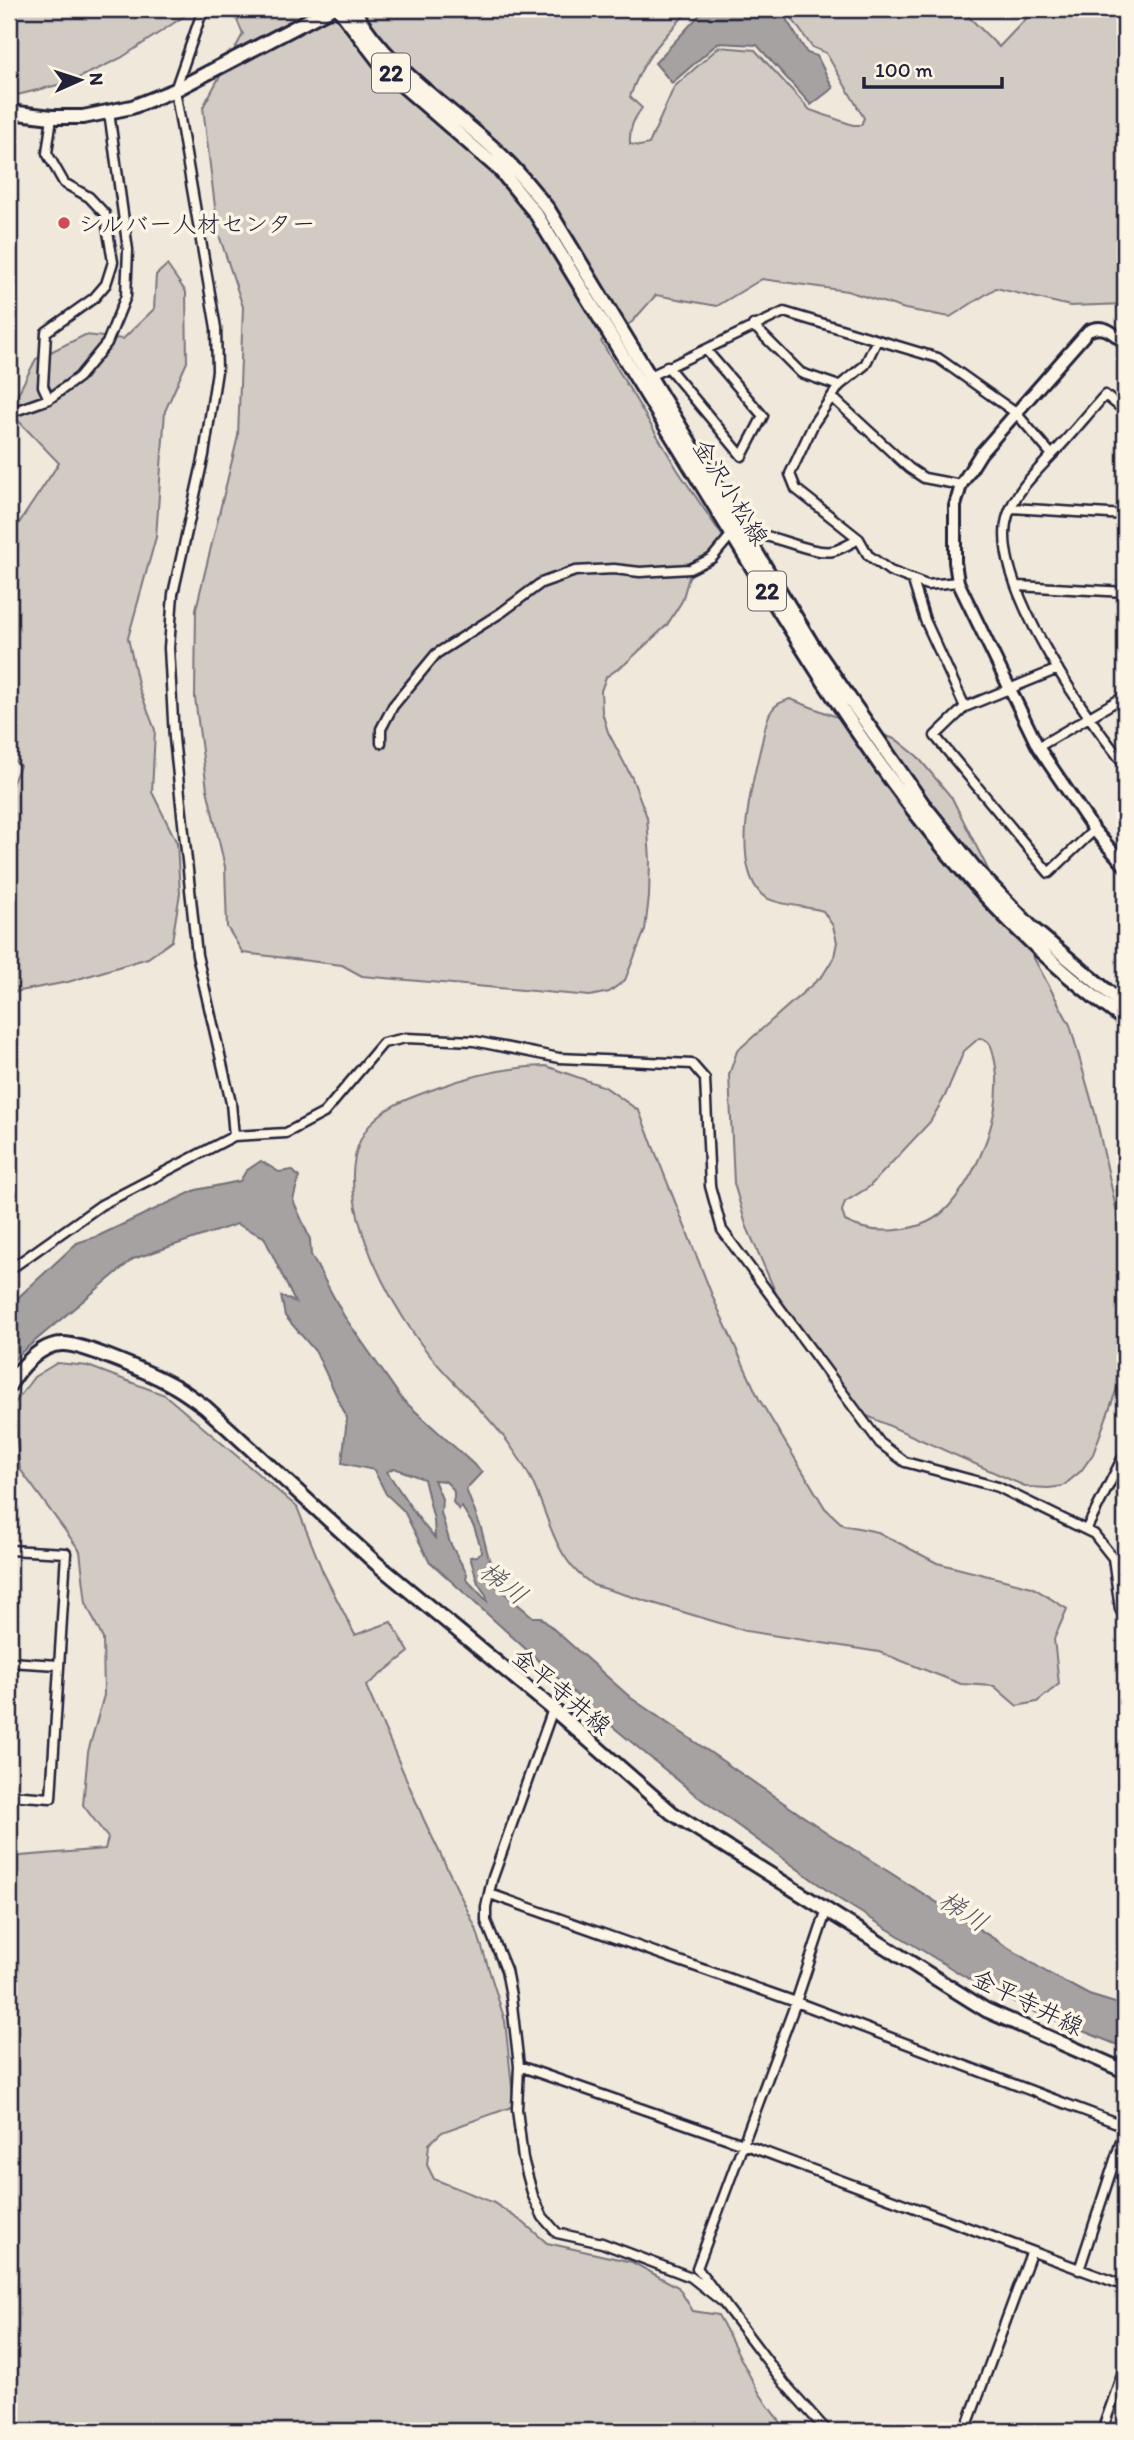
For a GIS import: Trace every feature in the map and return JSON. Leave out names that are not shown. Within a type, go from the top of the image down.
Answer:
[{"type":"main road","points":[[9,112],[83,117],[141,104],[175,90],[330,9]]},
{"type":"main road","name":"金沢小松線","points":[[339,9],[401,84],[481,152],[520,191],[738,533],[922,803],[968,860],[1034,930],[1125,1006]]},
{"type":"main road","name":"金沢小松線","points":[[353,9],[386,52],[414,81],[490,144],[548,209],[649,376],[830,692],[887,777],[945,852],[998,910],[1125,1020]]},
{"type":"main road","name":"金平寺井線","points":[[9,1386],[20,1368],[40,1352],[61,1343],[96,1352],[173,1385],[205,1407],[377,1564],[553,1709],[672,1813],[985,2010],[1125,2071]]},
{"type":"street","points":[[206,9],[200,18],[175,90],[216,328],[216,371],[204,455],[173,594],[169,648],[174,738],[197,955],[231,1103],[234,1136]]},
{"type":"street","points":[[9,413],[49,399],[79,377],[107,343],[126,296],[128,250],[109,112]]},
{"type":"street","points":[[49,399],[43,386],[46,332],[94,298],[106,284],[113,262],[105,214],[89,197],[64,183],[47,153],[52,117]]},
{"type":"street","points":[[649,376],[784,312],[938,358],[1016,413],[1052,455]]},
{"type":"street","points":[[753,325],[801,373],[839,386]]},
{"type":"street","points":[[1125,343],[1104,327],[1088,331],[981,453],[961,485],[955,506],[954,530],[958,582],[1038,747],[1094,830],[1125,866]]},
{"type":"street","points":[[877,340],[865,365],[839,386],[814,423],[790,474],[796,489],[859,539],[868,555],[890,571],[927,585],[958,582]]},
{"type":"street","points":[[667,366],[742,456],[763,416],[706,350]]},
{"type":"street","points":[[1125,411],[1105,395],[1023,486],[1005,531],[1007,555],[1032,623],[1089,717],[1125,765]]},
{"type":"street","points":[[832,397],[909,468],[924,478],[961,485]]},
{"type":"street","points":[[1012,508],[1125,515]]},
{"type":"street","points":[[381,743],[381,729],[393,706],[436,654],[502,612],[541,583],[575,571],[614,569],[640,572],[690,569],[712,558],[738,533],[756,532],[820,551],[834,551],[859,539]]},
{"type":"street","points":[[913,581],[925,620],[965,707]]},
{"type":"street","points":[[1018,586],[1125,592]]},
{"type":"street","points":[[1058,669],[965,707],[935,736],[1049,873],[1094,830]]},
{"type":"street","points":[[1038,747],[1125,696]]},
{"type":"street","points":[[9,1270],[101,1205],[234,1136],[286,1133],[324,1112],[383,1043],[406,1038],[474,1041],[559,1058],[692,1064],[705,1079],[710,1186],[722,1230],[880,1443],[905,1462],[998,1488],[1094,1534],[1113,1558],[1120,1609],[1125,1618]]},
{"type":"street","points":[[1086,1530],[1125,1453]]},
{"type":"street","points":[[9,1550],[66,1553],[51,1798],[9,1795]]},
{"type":"street","points":[[9,1662],[58,1665]]},
{"type":"street","points":[[553,1709],[492,1881],[486,1907],[486,1921],[506,1970],[511,1997],[519,2066],[517,2109],[523,2159],[533,2196],[543,2217],[557,2232],[601,2243],[691,2277],[724,2303]]},
{"type":"street","points":[[490,1894],[796,2002],[1125,2128],[1079,2270]]},
{"type":"street","points":[[827,1909],[796,2002],[697,2267],[784,2384],[827,2431]]},
{"type":"street","points":[[519,2066],[743,2144],[1125,2286]]},
{"type":"street","points":[[965,2431],[1031,2253]]},
{"type":"street","points":[[1102,2431],[1125,2366]]},
{"type":"shaded area","points":[[9,9],[195,9],[121,58],[70,82],[9,97]]},
{"type":"shaded area","points":[[223,9],[690,9],[648,59],[635,83],[630,97],[642,108],[632,125],[630,144],[640,146],[649,144],[674,87],[719,47],[755,50],[810,110],[853,125],[861,125],[864,118],[826,53],[812,47],[791,17],[792,9],[961,9],[999,47],[1035,9],[1125,9],[1125,304],[1070,306],[996,288],[950,317],[905,309],[847,291],[762,279],[717,306],[656,295],[632,322],[601,341],[677,469],[723,537],[689,577],[682,601],[667,625],[625,664],[606,677],[601,691],[602,712],[608,732],[632,778],[647,817],[650,860],[645,930],[625,980],[609,992],[590,996],[362,976],[342,965],[243,953],[227,927],[225,867],[207,789],[195,698],[196,609],[238,436],[243,307],[218,232],[203,107],[243,34],[237,20]]},
{"type":"shaded area","points":[[705,9],[780,9],[807,53],[817,56],[833,88],[811,105],[757,45],[718,43],[672,83],[655,63]]},
{"type":"shaded area","points":[[167,265],[186,292],[187,362],[165,411],[156,537],[128,638],[139,688],[155,730],[152,792],[177,843],[180,893],[172,941],[148,958],[68,982],[9,993],[9,791],[20,766],[9,756],[9,538],[59,463],[9,411],[36,359],[85,335],[123,339],[154,309],[156,275]]},
{"type":"shaded area","points":[[790,699],[897,740],[917,756],[952,798],[1070,1025],[1095,1113],[1125,1253],[1125,1366],[1093,1454],[1081,1471],[1063,1486],[1027,1487],[856,1411],[825,1380],[778,1298],[746,1225],[734,1183],[729,1075],[737,1051],[823,975],[834,957],[837,942],[833,926],[823,911],[781,903],[761,894],[752,880],[747,863],[746,822],[765,728],[774,708]],"holes":[[[979,1038],[990,1044],[993,1053],[997,1095],[988,1136],[961,1191],[938,1216],[912,1228],[877,1230],[845,1221],[842,1211],[845,1202],[869,1187],[930,1122],[945,1096],[964,1051]]]},
{"type":"shaded area","points":[[546,1066],[605,1087],[639,1111],[714,1300],[759,1399],[825,1508],[843,1525],[878,1532],[937,1563],[1032,1587],[1067,1609],[1054,1639],[1059,1684],[1037,1702],[1017,1706],[994,1686],[961,1684],[879,1652],[746,1631],[593,1585],[568,1562],[555,1539],[536,1489],[516,1454],[496,1427],[426,1351],[388,1292],[364,1237],[356,1208],[353,1180],[356,1154],[366,1130],[380,1115],[398,1103],[491,1072]]},
{"type":"shaded area","points":[[261,1161],[279,1172],[292,1170],[299,1177],[293,1200],[310,1239],[311,1255],[344,1316],[402,1399],[482,1472],[466,1489],[481,1528],[496,1586],[533,1617],[540,1617],[631,1698],[826,1832],[1048,1973],[1089,1995],[1125,2006],[1125,2048],[1028,2009],[967,1978],[839,1899],[697,1796],[595,1712],[429,1561],[404,1511],[386,1494],[374,1470],[342,1463],[347,1418],[316,1352],[285,1316],[281,1296],[295,1302],[264,1237],[237,1224],[133,1259],[17,1356],[9,1368],[9,1306],[77,1243],[98,1236],[196,1190],[240,1181],[246,1171]],"holes":[[[394,1468],[424,1479],[434,1520],[435,1538],[387,1472]],[[434,1480],[445,1481],[450,1486],[454,1492],[453,1502],[459,1510],[462,1507],[474,1527],[482,1551],[477,1556],[470,1557],[487,1601],[466,1579],[467,1574],[450,1543],[441,1513],[442,1499]]]},
{"type":"shaded area","points":[[57,1363],[88,1366],[165,1395],[297,1507],[323,1572],[355,1635],[391,1622],[409,1652],[366,1686],[424,1820],[476,1928],[505,2021],[514,2106],[442,2132],[429,2144],[427,2165],[434,2179],[494,2203],[524,2223],[547,2243],[632,2262],[678,2287],[693,2311],[718,2315],[758,2391],[789,2431],[9,2431],[9,1857],[105,1849],[108,1838],[83,1805],[88,1752],[104,1695],[103,1639],[86,1603],[80,1551],[20,1469],[16,1434],[14,1404],[34,1377]]},
{"type":"place","name":"シルバー人材センター","points":[[64,223]]},
{"type":"water label","name":"梯川","points":[[504,1583]]},
{"type":"water label","name":"梯川","points":[[964,1911]]}]
